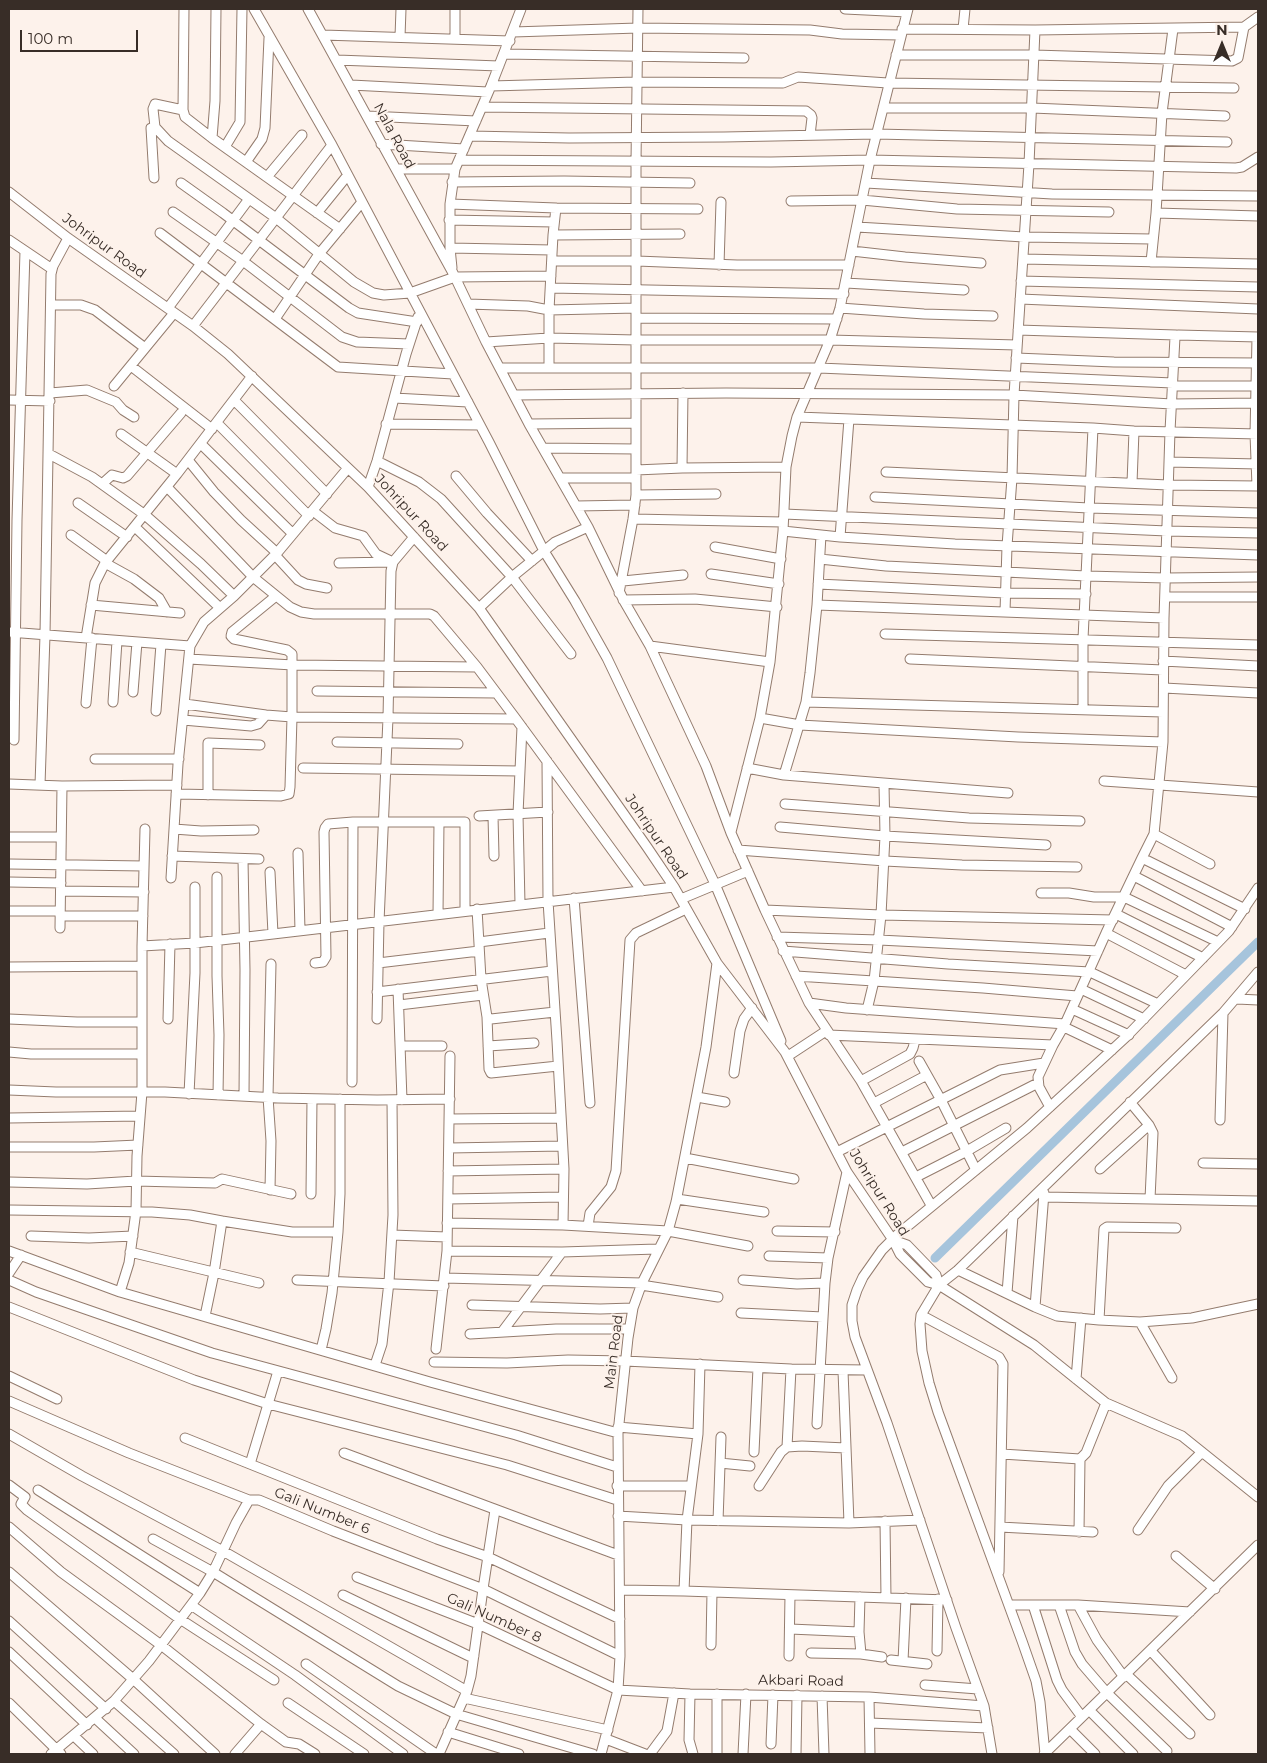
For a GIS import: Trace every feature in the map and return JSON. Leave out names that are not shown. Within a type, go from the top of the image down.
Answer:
[{"type":"street","points":[[184,9],[183,110],[188,120],[340,229]]},
{"type":"street","points":[[212,138],[215,101],[216,9]]},
{"type":"street","points":[[225,147],[240,122],[242,9]]},
{"type":"street","points":[[254,9],[332,145],[468,402],[544,551],[607,658],[714,884],[786,1054],[825,1034],[914,1040],[1053,1045]]},
{"type":"street","name":"Nala Road","points":[[308,9],[368,116],[381,144],[468,304],[529,424],[588,527],[621,596],[650,646],[706,766],[738,850],[743,873],[764,910],[808,1003],[825,1034],[874,1103],[932,1205]]},
{"type":"street","points":[[400,37],[402,9]]},
{"type":"street","points":[[455,9],[455,39]]},
{"type":"street","points":[[452,277],[449,220],[455,169],[490,89],[520,9]]},
{"type":"street","points":[[638,9],[636,82],[636,474],[633,519],[621,596],[695,599],[777,607]]},
{"type":"street","points":[[731,833],[760,718],[770,662],[779,584],[786,467],[797,417],[830,340],[844,294],[870,160],[907,10],[845,9]]},
{"type":"street","points":[[963,29],[965,9]]},
{"type":"street","points":[[322,35],[455,39],[638,28],[810,30],[842,34],[963,29],[1173,29],[1244,27],[1258,17]]},
{"type":"street","points":[[896,54],[1236,60],[1244,27]]},
{"type":"street","points":[[1151,262],[1162,113],[1173,29]]},
{"type":"street","points":[[1006,612],[1005,592],[1012,478],[1014,395],[1030,164],[1035,30]]},
{"type":"street","points":[[246,162],[262,139],[265,128],[270,38]]},
{"type":"street","points":[[504,54],[744,58]]},
{"type":"street","points":[[337,60],[499,66]]},
{"type":"street","points":[[351,85],[490,89],[636,82],[783,83],[798,77],[888,83],[1234,88]]},
{"type":"street","points":[[154,178],[152,128],[154,126],[153,109],[155,104],[183,110]]},
{"type":"street","points":[[482,107],[806,110],[812,118],[810,135]]},
{"type":"street","points":[[883,108],[1032,108],[1225,116]]},
{"type":"street","points":[[368,116],[476,121]]},
{"type":"street","points":[[154,126],[168,141],[276,218],[354,282],[373,293],[384,295],[410,293],[452,277],[551,276]]},
{"type":"street","points":[[470,136],[569,138],[876,134],[1227,142]]},
{"type":"street","points":[[267,177],[302,135]]},
{"type":"street","points":[[381,144],[464,149]]},
{"type":"street","points":[[193,326],[332,145]]},
{"type":"street","points":[[459,160],[636,162],[870,160],[1236,168],[1242,167],[1258,157]]},
{"type":"street","points":[[396,169],[455,169]]},
{"type":"street","points":[[317,213],[347,176]]},
{"type":"street","points":[[452,182],[690,183]]},
{"type":"street","points":[[181,183],[349,308],[358,313],[417,322]]},
{"type":"street","points":[[866,183],[1027,193],[1258,196]]},
{"type":"street","name":"Johripur Road","points":[[9,192],[68,238],[193,326],[228,354],[368,487],[479,608],[647,846],[674,887],[717,963],[786,1054],[847,1172],[900,1254],[928,1282],[939,1286],[1034,1345],[1106,1403],[1182,1436],[1258,1497]]},
{"type":"street","points":[[114,386],[145,348],[202,263],[249,199]]},
{"type":"street","points":[[791,201],[862,200],[957,208],[1108,212]]},
{"type":"street","points":[[275,319],[319,254],[362,202]]},
{"type":"street","points":[[719,265],[721,202]]},
{"type":"street","points":[[450,204],[556,208],[698,209]]},
{"type":"street","points":[[549,367],[549,310],[556,208]]},
{"type":"street","points":[[173,212],[243,262],[336,333],[349,340],[409,344]]},
{"type":"street","points":[[1156,214],[1258,216]]},
{"type":"street","points":[[449,220],[554,222]]},
{"type":"street","points":[[856,227],[1024,237],[1152,239]]},
{"type":"street","points":[[160,233],[338,367],[453,374]]},
{"type":"street","points":[[553,235],[680,234]]},
{"type":"street","points":[[40,785],[52,269],[68,238]]},
{"type":"street","points":[[9,240],[52,269]]},
{"type":"street","points":[[450,248],[552,250]]},
{"type":"street","points":[[14,740],[12,632],[25,251]]},
{"type":"street","points":[[852,251],[981,263]]},
{"type":"street","points":[[1023,259],[1258,264]]},
{"type":"street","points":[[552,261],[719,265],[849,265]]},
{"type":"street","points":[[1021,280],[1258,287]]},
{"type":"street","points":[[846,283],[964,290]]},
{"type":"street","points":[[551,288],[844,294]]},
{"type":"street","points":[[1020,299],[1258,309]]},
{"type":"street","points":[[468,304],[528,306],[549,310],[837,319]]},
{"type":"street","points":[[51,305],[81,305],[95,310],[145,348]]},
{"type":"street","points":[[840,308],[924,314],[993,316]]},
{"type":"street","points":[[368,487],[420,311]]},
{"type":"street","points":[[886,472],[1168,485],[1258,486],[1256,434],[1258,337],[1018,330]]},
{"type":"street","points":[[1050,1107],[1038,1083],[1038,1077],[1090,972],[1106,933],[1154,834],[1163,742],[1163,642],[1167,511],[1176,335]]},
{"type":"street","points":[[486,342],[549,338],[830,340],[1017,345]]},
{"type":"street","points":[[1016,358],[1114,362],[1258,363]]},
{"type":"street","points":[[131,366],[214,426],[311,513],[335,528],[363,536],[376,554],[393,562]]},
{"type":"street","points":[[500,368],[819,368],[1258,386]]},
{"type":"street","points":[[86,703],[90,605],[95,583],[106,562],[178,474],[252,376]]},
{"type":"street","points":[[9,400],[50,397],[87,390],[116,402],[123,410],[134,416]]},
{"type":"street","points":[[514,395],[683,393],[1014,395],[1172,404],[1257,403]]},
{"type":"street","points":[[682,468],[683,393]]},
{"type":"street","points":[[394,398],[468,402]]},
{"type":"street","points":[[234,400],[327,494]]},
{"type":"street","points":[[102,484],[112,475],[123,478],[127,476],[181,413]]},
{"type":"street","points":[[797,417],[1134,431],[1256,434]]},
{"type":"street","points":[[840,537],[840,517],[849,419]]},
{"type":"street","points":[[529,424],[636,423]]},
{"type":"street","points":[[386,424],[480,425]]},
{"type":"street","points":[[1083,709],[1083,640],[1094,428]]},
{"type":"street","points":[[1132,483],[1134,431]]},
{"type":"street","points":[[121,434],[178,474]]},
{"type":"street","points":[[201,444],[293,534]]},
{"type":"street","points":[[544,448],[636,449]]},
{"type":"street","points":[[49,454],[80,470],[145,515],[234,596]]},
{"type":"street","points":[[188,460],[214,492],[276,554],[298,580],[306,584],[327,588]]},
{"type":"street","points":[[376,461],[419,482],[433,492],[512,576],[571,654]]},
{"type":"street","points":[[1169,462],[1257,464]]},
{"type":"street","points":[[560,478],[636,474],[682,468],[786,467]]},
{"type":"street","points":[[171,878],[176,790],[190,646],[204,622],[234,596],[276,554],[348,468]]},
{"type":"street","points":[[456,476],[487,513],[532,561]]},
{"type":"street","points":[[167,487],[253,577],[290,607],[301,612],[314,614],[432,615],[477,667],[642,891]]},
{"type":"street","points":[[576,506],[716,494]]},
{"type":"street","points":[[875,497],[1089,508],[1258,513]]},
{"type":"street","points":[[78,504],[127,537]]},
{"type":"street","points":[[633,519],[783,522],[840,517],[1088,528],[1258,533]]},
{"type":"street","points":[[783,522],[820,535],[840,537],[1007,546],[1258,555]]},
{"type":"street","points":[[135,527],[219,608]]},
{"type":"street","points":[[479,608],[512,576],[555,542],[588,527]]},
{"type":"street","points":[[71,534],[106,562],[134,579],[159,598],[167,612]]},
{"type":"street","points":[[784,775],[806,702],[817,605],[820,535]]},
{"type":"street","points":[[377,1019],[382,822],[388,718],[390,577],[393,562],[414,537]]},
{"type":"street","points":[[715,547],[781,559]]},
{"type":"street","points":[[820,559],[886,566],[1086,576],[1166,578],[1258,577]]},
{"type":"street","points":[[339,563],[393,562]]},
{"type":"street","points":[[711,574],[779,584]]},
{"type":"street","points":[[623,581],[683,575]]},
{"type":"street","points":[[818,584],[1086,594]]},
{"type":"street","points":[[9,784],[176,790],[208,795],[281,796],[289,794],[293,657],[290,652],[234,639],[231,636],[232,632],[276,596]]},
{"type":"street","points":[[1165,597],[1258,597]]},
{"type":"street","points":[[90,605],[180,613]]},
{"type":"street","points":[[817,605],[1164,618]]},
{"type":"street","points":[[12,632],[190,646]]},
{"type":"street","points":[[885,634],[1258,645]]},
{"type":"street","points":[[112,702],[116,641]]},
{"type":"street","points":[[133,692],[137,642]]},
{"type":"street","points":[[156,712],[161,644]]},
{"type":"street","points":[[650,646],[770,662]]},
{"type":"street","points":[[189,659],[292,665],[477,667]]},
{"type":"street","points":[[910,659],[1082,667],[1258,666]]},
{"type":"street","points":[[1164,688],[1258,693]]},
{"type":"street","points":[[317,691],[496,693]]},
{"type":"street","points":[[806,702],[1163,712]]},
{"type":"street","points":[[185,704],[266,715],[516,719]]},
{"type":"street","points":[[183,720],[251,726],[258,724],[266,715]]},
{"type":"street","points":[[760,718],[800,725],[1018,737],[1163,742]]},
{"type":"street","points":[[520,904],[518,814],[522,727]]},
{"type":"street","points":[[337,742],[458,744]]},
{"type":"street","points":[[208,795],[208,744],[260,745]]},
{"type":"street","points":[[95,758],[179,759]]},
{"type":"street","points":[[547,761],[549,933],[564,1169],[563,1224]]},
{"type":"street","points":[[303,768],[520,771]]},
{"type":"street","points":[[748,768],[784,775],[1008,793]]},
{"type":"street","points":[[1104,781],[1258,792]]},
{"type":"street","points":[[867,1010],[874,981],[879,940],[885,862],[884,784]]},
{"type":"street","points":[[60,928],[62,786]]},
{"type":"street","points":[[785,804],[969,818],[1080,820]]},
{"type":"street","points":[[479,816],[548,812]]},
{"type":"street","points":[[493,816],[494,856]]},
{"type":"street","points":[[352,1082],[353,822]]},
{"type":"street","points":[[316,963],[325,960],[327,927],[325,828],[328,824],[353,822],[462,822],[466,824],[465,911]]},
{"type":"street","points":[[438,914],[439,822]]},
{"type":"street","points":[[780,826],[885,836],[1046,846]]},
{"type":"street","points":[[120,1292],[130,1252],[136,1211],[136,1181],[142,1092],[142,946],[145,829]]},
{"type":"street","points":[[174,829],[201,831],[254,830]]},
{"type":"street","points":[[1154,834],[1210,864]]},
{"type":"street","points":[[9,837],[61,837]]},
{"type":"street","points":[[738,850],[885,862],[1077,867]]},
{"type":"street","points":[[298,853],[300,931]]},
{"type":"street","points":[[172,856],[259,859]]},
{"type":"street","points":[[1142,858],[1245,909]]},
{"type":"street","points":[[243,859],[244,1096]]},
{"type":"street","points":[[9,864],[144,866]]},
{"type":"street","points":[[270,872],[273,934]]},
{"type":"street","points":[[681,899],[743,873]]},
{"type":"street","points":[[1134,876],[1232,927]]},
{"type":"street","points":[[218,877],[218,1095]]},
{"type":"street","points":[[9,882],[144,892]]},
{"type":"street","points":[[189,1094],[196,973],[195,887]]},
{"type":"street","points":[[142,946],[195,943],[674,887]]},
{"type":"street","points":[[992,1754],[984,1706],[942,1600],[920,1520],[888,1423],[855,1338],[852,1305],[863,1277],[882,1250],[903,1229],[1050,1107],[1129,1035],[1232,927],[1245,909],[1255,901],[1258,888]]},
{"type":"street","points":[[1041,894],[1069,893],[1094,897],[1124,897],[1218,942]]},
{"type":"street","points":[[574,898],[590,1103]]},
{"type":"street","points":[[477,909],[481,979],[486,1017],[489,1069],[491,1073],[558,1066]]},
{"type":"street","points":[[588,1226],[590,1213],[611,1187],[616,1171],[630,940],[636,933],[686,909]]},
{"type":"street","points":[[764,910],[881,915],[1114,917],[1203,958]]},
{"type":"street","points":[[9,911],[143,916]]},
{"type":"street","points":[[378,963],[549,933]]},
{"type":"street","points":[[1106,933],[1186,975]]},
{"type":"street","points":[[777,937],[1098,951]]},
{"type":"street","points":[[168,1019],[170,944]]},
{"type":"street","points":[[783,951],[1090,972],[1158,1004]]},
{"type":"street","name":"Main Road","points":[[601,1754],[618,1690],[620,1590],[617,1500],[618,1430],[629,1329],[633,1308],[657,1250],[668,1230],[677,1199],[706,1048],[717,963]]},
{"type":"street","points":[[270,1190],[271,1141],[268,1097],[272,964]]},
{"type":"street","points":[[9,967],[142,966]]},
{"type":"street","points":[[377,992],[552,971]]},
{"type":"street","points":[[1049,1753],[1036,1681],[931,1391],[922,1351],[921,1315],[939,1286],[958,1270],[1223,1013],[1237,999],[1258,972]]},
{"type":"street","points":[[796,976],[1079,992],[1144,1019]]},
{"type":"street","points":[[398,989],[402,1100]]},
{"type":"street","points":[[398,1005],[483,995]]},
{"type":"street","points":[[1237,999],[1258,1000]]},
{"type":"street","points":[[808,1003],[867,1010],[1064,1025],[1112,1050]]},
{"type":"street","points":[[734,1073],[740,1031],[744,1019],[752,1008]]},
{"type":"street","points":[[1072,1009],[1129,1035]]},
{"type":"street","points":[[486,1017],[491,1019],[555,1012]]},
{"type":"street","points":[[1220,1120],[1223,1013]]},
{"type":"street","points":[[9,1019],[142,1022]]},
{"type":"street","points":[[860,1081],[910,1054],[914,1048],[914,1040]]},
{"type":"street","points":[[488,1046],[534,1043]]},
{"type":"street","points":[[401,1046],[442,1046]]},
{"type":"street","points":[[9,1052],[31,1054],[142,1054]]},
{"type":"street","points":[[436,1348],[447,1251],[450,1056]]},
{"type":"street","points":[[919,1061],[976,1170]]},
{"type":"street","points":[[837,1152],[1000,1070],[1044,1063]]},
{"type":"street","points":[[874,1103],[927,1075]]},
{"type":"street","points":[[902,1152],[1038,1083]]},
{"type":"street","points":[[9,1090],[142,1092],[312,1099],[450,1099]]},
{"type":"street","points":[[697,1097],[725,1102]]},
{"type":"street","points":[[311,1194],[312,1099]]},
{"type":"street","points":[[321,1350],[326,1329],[338,1232],[340,1099]]},
{"type":"street","points":[[375,1365],[383,1336],[390,1282],[392,1100]]},
{"type":"street","points":[[1130,1102],[1152,1129],[1150,1199]]},
{"type":"street","points":[[9,1118],[140,1116]]},
{"type":"street","points":[[449,1119],[561,1118]]},
{"type":"street","points":[[1100,1169],[1149,1125]]},
{"type":"street","points":[[916,1177],[1006,1128]]},
{"type":"street","points":[[9,1147],[94,1148],[138,1145]]},
{"type":"street","points":[[449,1148],[562,1146]]},
{"type":"street","points":[[685,1158],[794,1179]]},
{"type":"street","points":[[1203,1163],[1258,1164]]},
{"type":"street","points":[[448,1171],[564,1169]]},
{"type":"street","points":[[816,1424],[828,1258],[847,1172]]},
{"type":"street","points":[[9,1182],[87,1184],[136,1181],[215,1183],[222,1178],[292,1194]]},
{"type":"street","points":[[1035,1307],[1045,1185]]},
{"type":"street","points":[[448,1199],[563,1197]]},
{"type":"street","points":[[1044,1197],[1258,1201]]},
{"type":"street","points":[[677,1199],[764,1212]]},
{"type":"street","points":[[9,1210],[136,1211],[190,1215],[292,1232],[338,1232]]},
{"type":"street","points":[[1007,1293],[1013,1216]]},
{"type":"street","points":[[205,1316],[222,1221]]},
{"type":"street","points":[[447,1223],[563,1224],[668,1230],[748,1246]]},
{"type":"street","points":[[1100,1320],[1104,1228],[1176,1228]]},
{"type":"street","points":[[777,1231],[835,1232]]},
{"type":"street","points":[[31,1236],[99,1238],[133,1236]]},
{"type":"street","points":[[392,1236],[447,1237]]},
{"type":"street","points":[[892,1240],[907,1245],[936,1275],[939,1286]]},
{"type":"street","points":[[447,1251],[562,1252],[657,1250]]},
{"type":"street","points":[[9,1251],[120,1292],[375,1365],[618,1430],[698,1434]]},
{"type":"street","points":[[130,1252],[259,1283]]},
{"type":"street","points":[[502,1332],[562,1252]]},
{"type":"street","points":[[9,1273],[21,1256]]},
{"type":"street","points":[[769,1256],[828,1258]]},
{"type":"street","points":[[958,1270],[1057,1316],[1140,1322],[1192,1318],[1258,1304]]},
{"type":"street","points":[[9,1280],[36,1292],[212,1353],[516,1435],[618,1467]]},
{"type":"street","points":[[297,1280],[390,1282],[541,1280],[642,1284],[718,1297]]},
{"type":"street","points":[[743,1280],[797,1284],[825,1283]]},
{"type":"street","points":[[472,1305],[600,1309],[633,1308]]},
{"type":"street","points":[[9,1307],[194,1380],[268,1404],[507,1465],[617,1500]]},
{"type":"street","points":[[741,1313],[823,1317]]},
{"type":"street","points":[[921,1315],[1002,1360],[1004,1369],[998,1578]]},
{"type":"street","points":[[1076,1379],[1081,1318]]},
{"type":"street","points":[[1140,1322],[1172,1378]]},
{"type":"street","points":[[470,1334],[556,1329],[629,1329]]},
{"type":"street","points":[[434,1362],[507,1364],[568,1360],[625,1361],[758,1368],[867,1370]]},
{"type":"street","points":[[684,1591],[687,1520],[698,1434],[700,1364]]},
{"type":"street","points":[[754,1452],[758,1368]]},
{"type":"street","points":[[787,1447],[791,1369]]},
{"type":"street","points":[[250,1464],[278,1371]]},
{"type":"street","points":[[843,1371],[849,1523]]},
{"type":"street","points":[[9,1376],[57,1399]]},
{"type":"street","name":"Gali Number 6","points":[[9,1401],[129,1453],[250,1500],[259,1500],[483,1589],[620,1656]]},
{"type":"street","points":[[1079,1532],[1080,1459],[1086,1453],[1106,1403]]},
{"type":"street","points":[[9,1434],[82,1476],[222,1551],[466,1694],[607,1734],[646,1754]]},
{"type":"street","points":[[718,1520],[720,1437]]},
{"type":"street","points":[[185,1438],[437,1539],[488,1557],[620,1619]]},
{"type":"street","points":[[759,1486],[781,1452],[787,1447],[846,1448]]},
{"type":"street","points":[[1138,1530],[1168,1486],[1202,1452]]},
{"type":"street","points":[[344,1453],[618,1555]]},
{"type":"street","points":[[1002,1454],[1080,1459]]},
{"type":"street","points":[[720,1463],[750,1466]]},
{"type":"street","points":[[9,1484],[25,1497],[21,1504],[27,1510],[180,1619],[274,1680]]},
{"type":"street","points":[[617,1486],[691,1486]]},
{"type":"street","points":[[38,1490],[200,1593]]},
{"type":"street","points":[[9,1703],[56,1753],[114,1701],[161,1645],[200,1593],[213,1572],[222,1551],[250,1500]]},
{"type":"street","points":[[306,1664],[438,1754],[466,1694],[474,1656],[496,1510]]},
{"type":"street","points":[[618,1516],[687,1520],[849,1523],[920,1520]]},
{"type":"street","points":[[885,1521],[886,1598]]},
{"type":"street","points":[[9,1527],[61,1572],[161,1645],[261,1724],[286,1742],[299,1744],[315,1754]]},
{"type":"street","points":[[1000,1527],[1093,1532]]},
{"type":"street","points":[[153,1539],[213,1572],[398,1686],[456,1714],[593,1754]]},
{"type":"street","points":[[1049,1753],[1085,1714],[1258,1545]]},
{"type":"street","points":[[1176,1556],[1215,1589]]},
{"type":"street","points":[[9,1572],[133,1679],[215,1754]]},
{"type":"street","name":"Gali Number 8","points":[[357,1576],[478,1624],[618,1690]]},
{"type":"street","points":[[620,1590],[942,1600]]},
{"type":"street","points":[[711,1645],[712,1592]]},
{"type":"street","points":[[343,1595],[471,1657],[474,1656]]},
{"type":"street","points":[[789,1656],[790,1595]]},
{"type":"street","points":[[860,1597],[859,1632],[861,1654]]},
{"type":"street","points":[[903,1660],[906,1598]]},
{"type":"street","points":[[937,1651],[942,1600]]},
{"type":"street","points":[[191,1605],[295,1675],[403,1754]]},
{"type":"street","points":[[1009,1605],[1078,1605],[1190,1612]]},
{"type":"street","points":[[1034,1605],[1057,1680],[1062,1690],[1085,1714],[1133,1754]]},
{"type":"street","points":[[1059,1605],[1075,1652],[1082,1664],[1107,1693],[1167,1752]]},
{"type":"street","points":[[1078,1605],[1097,1640],[1125,1676],[1190,1734]]},
{"type":"street","points":[[9,1621],[106,1709]]},
{"type":"street","points":[[790,1629],[859,1632]]},
{"type":"street","points":[[1151,1651],[1210,1715]]},
{"type":"street","points":[[9,1652],[87,1725]]},
{"type":"street","points":[[811,1653],[861,1654],[927,1664]]},
{"type":"street","points":[[925,1685],[978,1689]]},
{"type":"street","name":"Akbari Road","points":[[618,1690],[690,1694],[869,1696],[984,1706]]},
{"type":"street","points":[[650,1754],[667,1731],[674,1693]]},
{"type":"street","points":[[690,1694],[690,1740],[693,1754]]},
{"type":"street","points":[[717,1694],[717,1754]]},
{"type":"street","points":[[743,1754],[746,1694]]},
{"type":"street","points":[[771,1744],[773,1695]]},
{"type":"street","points":[[796,1754],[797,1695]]},
{"type":"street","points":[[822,1696],[824,1754]]},
{"type":"street","points":[[869,1696],[870,1754]]},
{"type":"street","points":[[114,1701],[174,1754]]},
{"type":"street","points":[[288,1703],[364,1754]]},
{"type":"street","points":[[95,1718],[134,1754]]},
{"type":"street","points":[[870,1723],[988,1728]]},
{"type":"street","points":[[240,1753],[261,1724]]},
{"type":"street","points":[[1070,1729],[1095,1754]]},
{"type":"street","points":[[448,1732],[519,1754]]},
{"type":"street","points":[[74,1736],[93,1754]]},
{"type":"waterway","points":[[935,1258],[1258,942]]}]
